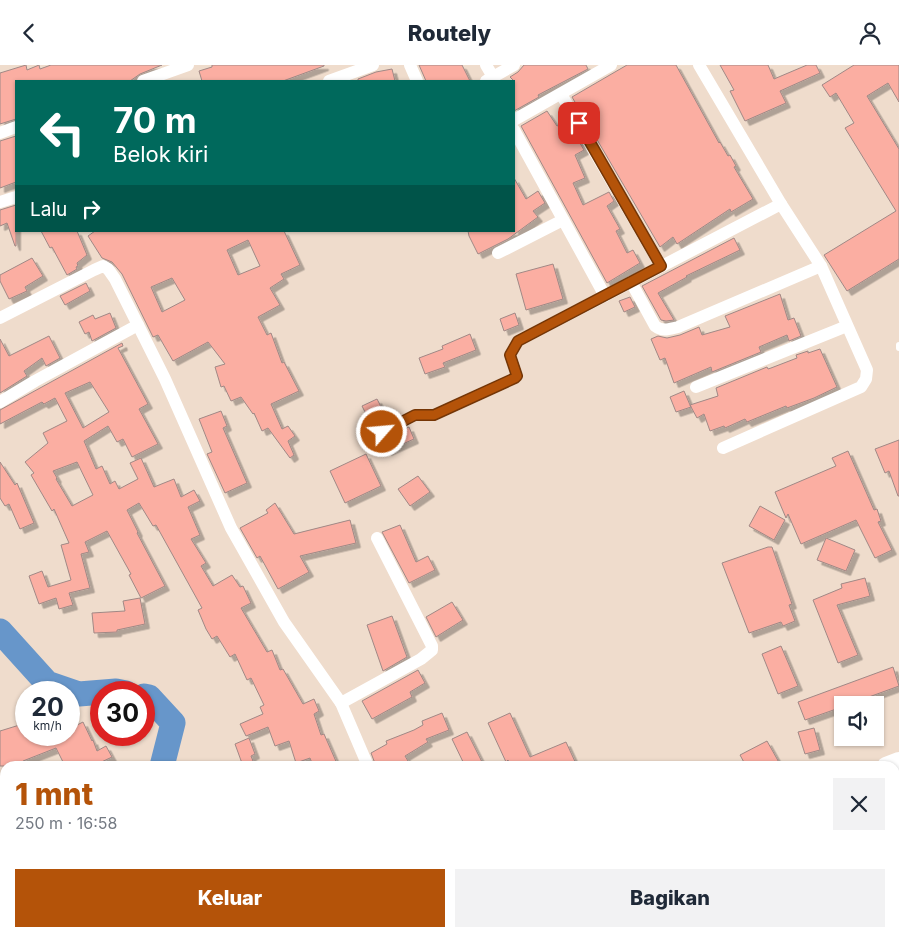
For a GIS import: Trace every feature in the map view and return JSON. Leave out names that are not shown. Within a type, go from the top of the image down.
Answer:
[{"type":"street","points":[[146,80],[188,65]]},
{"type":"street","points":[[332,80],[373,65]]},
{"type":"street","points":[[410,65],[417,80]]},
{"type":"street","points":[[486,65],[490,79],[514,65]]},
{"type":"street","points":[[515,119],[611,65]]},
{"type":"street","points":[[699,65],[820,266],[867,370],[866,379],[861,387],[723,448]]},
{"type":"street","points":[[561,94],[588,137],[661,266]]},
{"type":"street","points":[[0,133],[15,127]]},
{"type":"street","points":[[515,132],[605,296]]},
{"type":"street","points":[[0,203],[15,197]]},
{"type":"street","points":[[382,432],[415,415],[434,415],[515,378],[517,376],[510,355],[518,341],[781,204]]},
{"type":"street","points":[[498,253],[563,220]]},
{"type":"street","points":[[0,318],[103,266],[108,269],[115,279],[165,379],[231,528],[284,622],[342,703],[366,761]]},
{"type":"street","points":[[631,282],[655,327],[664,330],[678,327],[820,266]]},
{"type":"street","points":[[0,402],[34,381],[138,325]]},
{"type":"street","points":[[696,387],[847,326]]},
{"type":"street","points":[[342,703],[421,659],[432,650],[432,646],[415,611],[377,538]]},
{"type":"building","points":[[26,65],[27,70],[39,65],[40,69],[51,65],[162,65],[140,74],[131,80],[15,80],[15,119],[0,124],[0,73]]},
{"type":"building","points":[[212,65],[324,65],[286,80],[202,80],[199,71],[212,67]]},
{"type":"building","points":[[419,65],[462,65],[470,80],[426,80]]},
{"type":"building","points":[[524,65],[586,65],[588,69],[538,95],[539,97],[515,110],[515,80],[510,77]]},
{"type":"building","points":[[627,65],[676,65],[719,143],[728,156],[730,155],[736,166],[734,167],[753,199],[731,212],[730,209],[677,244],[673,237],[660,247],[572,97]]},
{"type":"building","points":[[720,65],[768,65],[774,79],[807,65],[816,65],[820,73],[780,91],[786,103],[745,121],[730,91],[734,90]]},
{"type":"building","points":[[854,65],[899,65],[899,102],[888,83],[867,96],[899,149],[899,259],[847,291],[824,255],[896,211],[845,128],[854,123],[836,93],[830,97],[822,85]]},
{"type":"building","points":[[392,69],[395,80],[358,80],[376,72]]},
{"type":"building","points":[[547,111],[557,126],[567,121],[584,150],[575,155],[585,178],[573,183],[583,205],[609,192],[614,201],[607,206],[620,229],[616,231],[627,253],[633,250],[640,263],[607,283],[521,126]]},
{"type":"building","points":[[15,136],[15,182],[0,188],[0,141]]},
{"type":"building","points":[[515,180],[526,199],[538,191],[545,203],[533,211],[538,217],[508,239],[478,254],[468,232],[515,232]]},
{"type":"building","points":[[15,205],[16,246],[7,223],[0,226],[0,210]]},
{"type":"building","points":[[42,232],[77,232],[87,255],[77,263],[77,269],[67,275],[52,247],[50,248]]},
{"type":"building","points":[[94,232],[284,232],[300,265],[281,274],[284,279],[270,288],[280,305],[258,317],[267,335],[271,333],[282,363],[284,362],[299,391],[271,404],[282,429],[288,426],[295,436],[288,441],[294,455],[290,458],[268,428],[262,431],[254,413],[241,397],[231,401],[224,386],[221,387],[215,367],[225,364],[208,342],[173,361],[158,335],[153,337],[122,274],[112,262],[102,258],[88,236]],"holes":[[[248,240],[260,266],[238,275],[227,250]],[[172,278],[185,300],[162,312],[151,287]]]},
{"type":"building","points":[[734,238],[740,250],[686,276],[658,293],[674,320],[661,320],[642,286]]},
{"type":"building","points":[[32,258],[43,276],[25,287],[27,291],[9,299],[0,281],[0,275]]},
{"type":"building","points":[[553,264],[563,299],[526,310],[516,274]]},
{"type":"building","points":[[86,283],[90,291],[65,305],[60,296]]},
{"type":"building","points":[[780,294],[788,320],[794,318],[801,336],[789,341],[787,335],[759,347],[761,352],[712,372],[711,367],[674,383],[665,358],[660,360],[651,339],[658,336],[667,338],[680,335],[699,327],[702,335],[730,327],[725,316]]},
{"type":"building","points":[[630,297],[635,307],[624,312],[619,301]]},
{"type":"building","points":[[110,313],[116,328],[92,341],[89,332],[85,334],[79,322],[93,315],[95,319]]},
{"type":"building","points":[[515,313],[519,325],[504,331],[500,319]]},
{"type":"building","points":[[470,334],[476,350],[443,363],[445,367],[425,374],[419,358],[443,349],[442,346]]},
{"type":"building","points":[[49,336],[60,358],[46,366],[42,358],[24,371],[27,376],[0,393],[0,339],[9,356]]},
{"type":"building","points":[[122,343],[123,346],[118,348],[148,404],[139,409],[158,444],[132,457],[123,439],[117,442],[108,426],[84,441],[96,469],[102,466],[110,484],[115,481],[119,489],[138,479],[130,463],[141,458],[154,487],[174,479],[181,497],[194,490],[200,501],[188,507],[200,535],[191,539],[206,563],[201,566],[213,586],[232,575],[240,587],[243,586],[251,603],[241,608],[267,652],[272,650],[280,670],[283,669],[303,704],[314,699],[319,711],[314,714],[321,735],[324,734],[336,761],[311,761],[310,758],[295,761],[289,741],[275,746],[268,727],[246,736],[240,724],[263,714],[260,707],[264,705],[251,678],[247,680],[235,654],[230,657],[217,636],[212,639],[198,610],[202,608],[156,525],[153,526],[139,503],[127,510],[165,586],[141,598],[129,575],[131,574],[107,531],[85,542],[89,552],[81,554],[90,588],[69,593],[73,605],[59,609],[56,598],[39,604],[29,576],[42,571],[48,587],[71,580],[61,545],[69,543],[54,509],[52,511],[31,475],[34,473],[25,462],[48,443],[43,433],[67,421],[55,398],[44,404],[42,402],[0,424],[0,410]],"holes":[[[90,382],[109,412],[83,428],[65,393]],[[77,462],[93,495],[72,506],[53,471]]]},
{"type":"building","points":[[820,349],[837,387],[814,398],[787,408],[786,406],[747,422],[745,419],[725,428],[724,426],[710,431],[704,414],[697,418],[690,405],[718,396],[716,388],[767,367],[768,369],[797,358],[796,355]]},
{"type":"building","points":[[684,391],[691,407],[676,412],[670,397]]},
{"type":"building","points":[[377,399],[388,420],[376,427],[375,425],[372,426],[362,406]]},
{"type":"building","points":[[221,411],[227,426],[223,428],[247,483],[225,493],[207,454],[212,452],[199,419]]},
{"type":"building","points":[[409,427],[414,439],[387,451],[382,440]]},
{"type":"building","points":[[899,440],[898,496],[889,471],[885,473],[875,449]]},
{"type":"building","points":[[848,451],[874,510],[877,509],[881,521],[878,522],[892,550],[875,558],[856,520],[801,544],[788,514],[786,518],[775,492],[836,466],[832,458]]},
{"type":"building","points":[[366,454],[381,486],[345,503],[330,471]]},
{"type":"building","points":[[0,462],[15,485],[17,483],[34,523],[20,529],[9,504],[5,506],[0,498]]},
{"type":"building","points":[[418,476],[430,492],[410,506],[398,489]]},
{"type":"building","points":[[275,503],[294,534],[350,520],[356,543],[300,556],[309,572],[278,589],[260,556],[257,558],[240,528],[268,513],[266,510]]},
{"type":"building","points":[[760,506],[785,520],[774,540],[749,526]]},
{"type":"building","points":[[400,525],[416,562],[428,556],[435,570],[409,583],[382,532]]},
{"type":"building","points":[[826,538],[855,550],[846,571],[817,560]]},
{"type":"building","points":[[772,547],[792,604],[789,605],[795,621],[783,626],[781,622],[749,633],[722,563]]},
{"type":"building","points":[[865,578],[870,596],[837,605],[858,655],[838,663],[813,600],[842,588],[841,584]]},
{"type":"building","points":[[140,598],[145,624],[117,630],[117,632],[94,633],[92,613],[125,611],[123,601]]},
{"type":"building","points":[[452,602],[463,620],[436,637],[426,617]]},
{"type":"building","points":[[392,616],[407,657],[383,671],[367,625]]},
{"type":"building","points":[[781,646],[798,686],[778,694],[762,654]]},
{"type":"building","points":[[893,667],[899,686],[872,696],[834,696],[834,710],[805,720],[798,702]]},
{"type":"building","points":[[418,670],[425,683],[410,692],[412,697],[372,719],[362,701]]},
{"type":"building","points":[[442,713],[449,730],[426,739],[428,742],[405,756],[408,761],[374,761],[371,753],[387,744],[386,741],[423,725],[422,721]]},
{"type":"building","points":[[510,713],[530,757],[566,742],[575,761],[506,761],[488,723]]},
{"type":"building","points":[[83,722],[90,737],[90,746],[95,746],[97,751],[106,746],[112,757],[104,761],[62,761],[56,748],[23,761],[0,761],[0,731],[15,726],[15,746],[80,746],[80,724]]},
{"type":"building","points":[[814,728],[820,750],[805,754],[798,732]]},
{"type":"building","points":[[467,732],[482,761],[463,761],[452,739]]},
{"type":"building","points":[[249,738],[255,754],[251,756],[253,761],[241,761],[235,744]]},
{"type":"building","points":[[767,741],[778,761],[743,761],[740,755]]},
{"type":"waterway","points":[[0,631],[47,683],[79,694],[90,693]]},
{"type":"waterway","points":[[155,704],[173,723],[163,761]]},
{"type":"route","points":[[382,432],[415,415],[434,415],[515,378],[517,376],[510,355],[518,341],[661,266],[579,123]]}]
